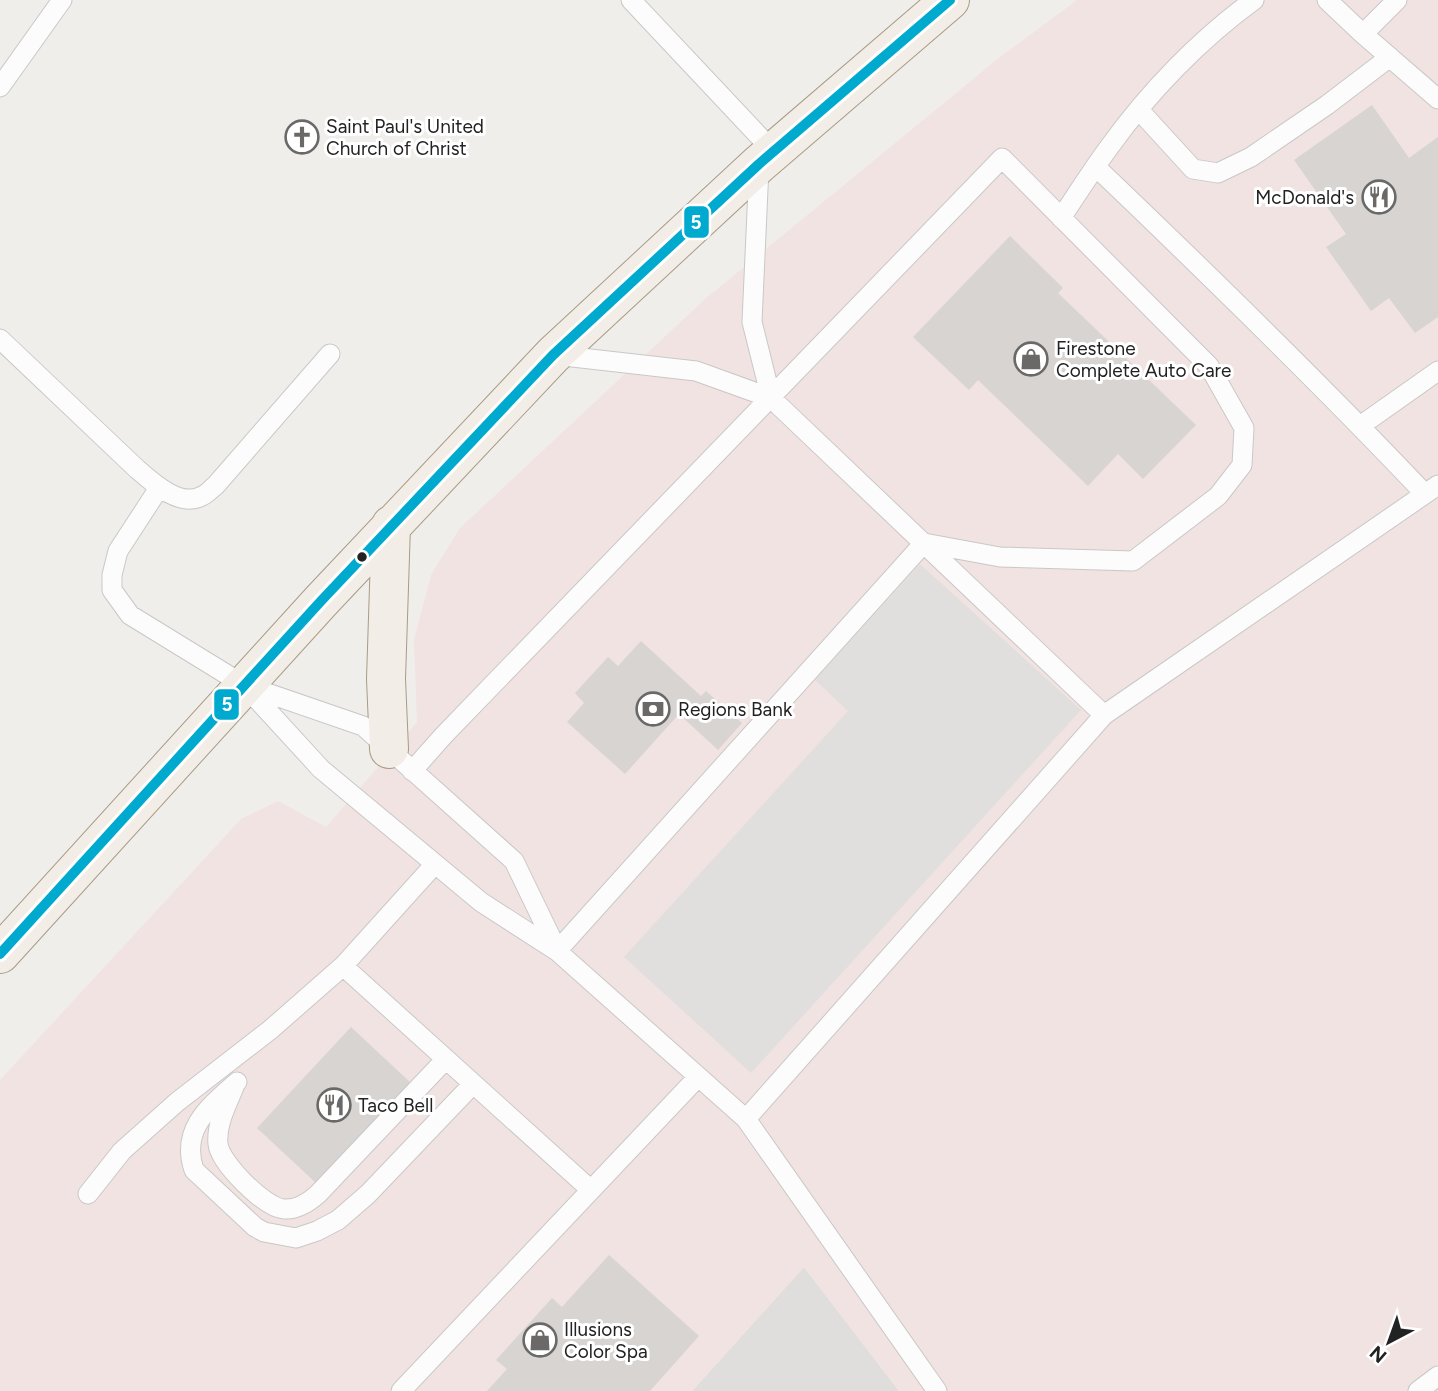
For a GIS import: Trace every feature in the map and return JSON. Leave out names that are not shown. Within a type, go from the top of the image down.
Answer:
[{"type":"main road","points":[[0,954],[391,525],[553,355],[766,158],[950,0]]},
{"type":"main road","points":[[391,525],[386,679],[400,760]]},
{"type":"lane","points":[[0,87],[62,0]]},
{"type":"lane","points":[[631,0],[766,158],[752,322],[771,398]]},
{"type":"lane","points":[[1061,218],[1110,146],[1139,110],[1204,41],[1254,0]]},
{"type":"lane","points":[[1327,0],[1438,99]]},
{"type":"lane","points":[[1363,33],[1397,0]]},
{"type":"lane","points":[[1139,110],[1193,169],[1218,173],[1251,157],[1327,106],[1390,57]]},
{"type":"lane","points":[[400,760],[444,735],[1002,158],[1209,366],[1244,428],[1242,465],[1218,496],[1133,561],[1000,557],[924,543]]},
{"type":"lane","points":[[746,1119],[1104,715],[1432,490],[1360,426],[1096,167]]},
{"type":"lane","points":[[0,339],[137,470],[159,488],[182,498],[200,497],[208,491],[330,354]]},
{"type":"lane","points":[[553,355],[696,371],[771,398],[1104,715]]},
{"type":"lane","points":[[1360,426],[1438,371]]},
{"type":"lane","points":[[159,488],[118,551],[112,575],[112,590],[130,615],[244,685],[363,726],[514,861],[557,950]]},
{"type":"lane","points":[[557,950],[924,543]]},
{"type":"lane","points":[[244,685],[321,769],[481,902],[557,950],[746,1119],[937,1391]]},
{"type":"lane","points":[[89,1194],[122,1151],[177,1102],[343,966],[435,864]]},
{"type":"lane","points":[[343,966],[591,1190]]},
{"type":"lane","points":[[254,1041],[219,1125],[219,1152],[229,1167],[269,1204],[287,1209],[303,1204],[318,1194],[446,1059]]},
{"type":"lane","points":[[401,1391],[698,1077]]},
{"type":"lane","points":[[237,1082],[203,1112],[197,1124],[191,1147],[194,1170],[255,1227],[273,1235],[296,1238],[338,1220],[368,1194],[473,1084]]},
{"type":"lane","points":[[1418,1391],[1438,1376]]},
{"type":"shaded area","points":[[1077,0],[1438,0],[1438,1391],[899,1391],[804,1267],[692,1391],[0,1391],[0,1080],[241,819],[278,801],[326,827],[417,722],[414,640],[431,575],[460,528],[705,299],[1000,57]]},
{"type":"shaded area","points":[[920,564],[1081,710],[751,1073],[624,957],[848,711],[815,680]]},
{"type":"shaded area","points":[[804,1267],[899,1391],[692,1391]]},
{"type":"building","name":"McDonald's","points":[[1372,105],[1409,158],[1438,137],[1438,317],[1415,333],[1389,298],[1371,311],[1326,247],[1346,234],[1294,160]]},
{"type":"building","name":"Firestone Complete Auto Care","points":[[1010,236],[1063,288],[1058,293],[1196,425],[1143,479],[1118,454],[1088,486],[978,380],[969,390],[913,337]]},
{"type":"building","name":"Regions Bank","points":[[641,641],[701,696],[706,691],[742,723],[718,750],[679,714],[625,774],[567,722],[584,703],[575,693],[608,657],[618,666]]},
{"type":"building","name":"Taco Bell","points":[[351,1027],[411,1083],[317,1184],[257,1128]]},
{"type":"building","points":[[609,1255],[699,1336],[650,1391],[487,1391],[507,1369],[496,1360],[552,1298],[562,1307]]},
{"type":"transit line","name":"5","points":[[0,954],[321,601],[553,355],[759,164],[950,0]]},
{"type":"place","name":"Saint Paul's United Church of Christ","points":[[302,137]]},
{"type":"place","name":"McDonald's","points":[[1379,197]]},
{"type":"place","name":"Firestone Complete Auto Care","points":[[1031,359]]},
{"type":"place","name":"Regions Bank","points":[[653,709]]},
{"type":"place","name":"Taco Bell","points":[[334,1105]]},
{"type":"place","name":"Illusions Color Spa","points":[[540,1340]]}]
